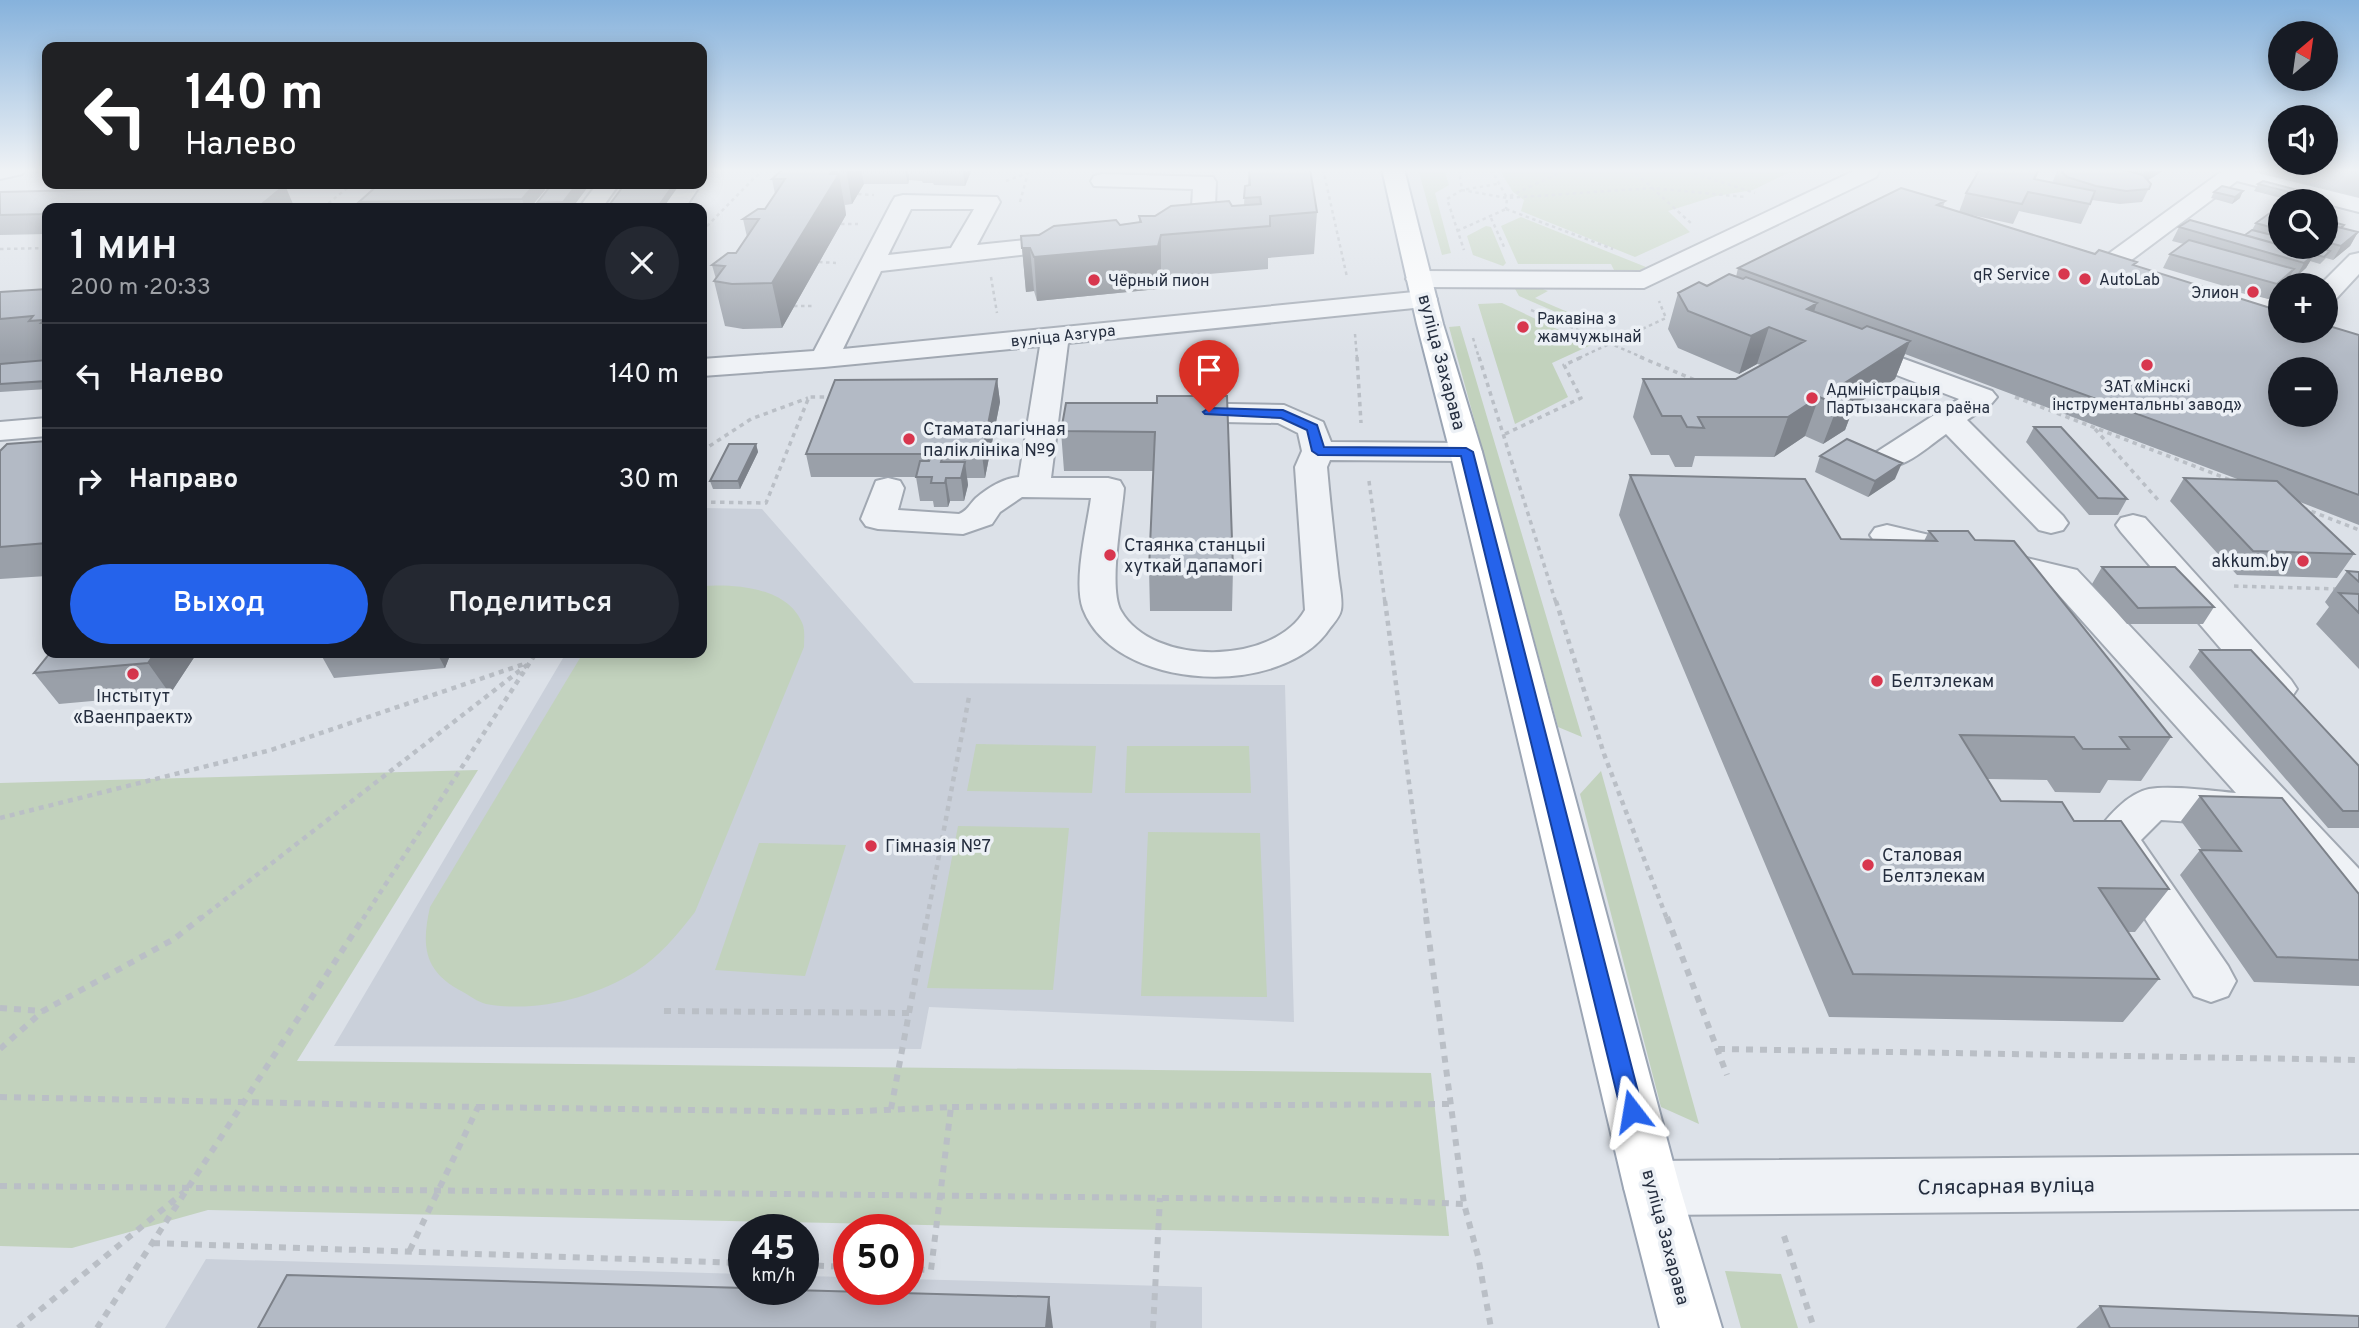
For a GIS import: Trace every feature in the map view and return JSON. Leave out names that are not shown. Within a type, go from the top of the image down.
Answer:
[{"type":"main road","name":"вуліца Захарава","points":[[1408,231],[1422,289],[1485,443],[1540,752],[1652,1188],[1691,1328]]},
{"type":"street","points":[[824,359],[835,308],[869,265],[887,231]]},
{"type":"street","points":[[960,255],[973,231]]},
{"type":"street","points":[[1151,235],[1192,231]]},
{"type":"street","name":"вуліца Азгура","points":[[707,368],[824,359],[1055,335],[1422,289],[1644,280],[1744,231]]},
{"type":"street","points":[[2109,265],[2155,231]]},
{"type":"street","points":[[869,265],[1099,240]]},
{"type":"street","points":[[2083,257],[2135,273]]},
{"type":"street","points":[[2338,281],[2359,260]]},
{"type":"street","points":[[835,308],[915,273]]},
{"type":"street","points":[[1657,274],[1690,287]]},
{"type":"street","points":[[2200,292],[2268,308]]},
{"type":"street","points":[[1034,488],[1055,335]]},
{"type":"street","points":[[1826,338],[1982,397],[1886,460]]},
{"type":"street","points":[[888,488],[878,519],[963,524],[981,517],[987,506],[1015,487],[1108,488],[1098,583],[1100,607],[1115,632],[1143,650],[1181,662],[1224,665],[1262,658],[1293,645],[1312,630],[1323,610],[1311,467],[1318,451],[1312,428],[1283,414],[1142,412]]},
{"type":"street","points":[[1948,418],[2051,523]]},
{"type":"street","points":[[0,431],[42,427]]},
{"type":"street","points":[[1318,451],[1365,451],[1485,443]]},
{"type":"street","points":[[2133,525],[2183,585],[2304,718]]},
{"type":"street","points":[[1886,535],[2064,578],[2359,899]]},
{"type":"street","points":[[2211,981],[2116,838],[2151,804],[2278,810]]},
{"type":"street","name":"Слясарная вуліца","points":[[1652,1188],[2359,1182]]},
{"type":"path","points":[[1337,231],[1350,288]]},
{"type":"path","points":[[1457,231],[1464,251]]},
{"type":"path","points":[[1497,231],[1506,253]]},
{"type":"path","points":[[1700,231],[1716,245]]},
{"type":"path","points":[[0,249],[42,248]]},
{"type":"path","points":[[1485,443],[1581,398],[1564,365],[1666,318],[1658,299],[1690,287]]},
{"type":"path","points":[[794,306],[835,308]]},
{"type":"path","points":[[1522,306],[1605,344],[1704,384]]},
{"type":"path","points":[[1355,323],[1365,451],[1464,1204],[1479,1256],[1491,1328]]},
{"type":"path","points":[[1471,333],[1485,443],[1727,1075]]},
{"type":"path","points":[[707,502],[766,503],[814,388]]},
{"type":"path","points":[[707,448],[751,419],[809,397],[837,397]]},
{"type":"path","points":[[2183,585],[2345,589]]},
{"type":"path","points":[[97,1328],[534,658]]},
{"type":"path","points":[[0,818],[271,750],[531,662]]},
{"type":"path","points":[[0,1049],[43,1011],[174,939],[531,662]]},
{"type":"path","points":[[891,1109],[969,697]]},
{"type":"path","points":[[0,1008],[43,1011]]},
{"type":"path","points":[[664,1011],[909,1013]]},
{"type":"path","points":[[1718,1049],[2359,1060]]},
{"type":"path","points":[[0,1097],[841,1112],[951,1107],[1451,1104]]},
{"type":"path","points":[[409,1252],[478,1107]]},
{"type":"path","points":[[924,1270],[931,1270],[951,1107]]},
{"type":"path","points":[[0,1186],[1160,1198],[1464,1204]]},
{"type":"path","points":[[18,1328],[187,1189]]},
{"type":"path","points":[[1768,1189],[1814,1328]]},
{"type":"path","points":[[1153,1328],[1160,1198]]},
{"type":"path","points":[[153,1243],[728,1262]]},
{"type":"shaded area","name":"Гімназія №7","points":[[707,508],[762,509],[914,683],[1285,685],[1294,1022],[929,1007],[921,1049],[334,1046],[563,658],[707,658]]},
{"type":"shaded area","points":[[206,1259],[728,1274],[728,1305],[819,1305],[819,1276],[833,1277],[833,1305],[924,1305],[924,1279],[1202,1287],[1202,1328],[165,1328]]},
{"type":"green space","points":[[1435,231],[1445,231],[1451,253],[1442,255]]},
{"type":"green space","points":[[1477,231],[1493,231],[1506,263],[1503,266],[1473,255],[1467,236]]},
{"type":"green space","points":[[1503,231],[1556,231],[1646,267],[1634,274],[1617,276],[1611,264],[1518,264]]},
{"type":"green space","points":[[1570,231],[1690,232],[1635,257]]},
{"type":"green space","points":[[1514,287],[1548,291],[1535,298],[1584,319],[1596,313],[1611,319],[1599,326],[1586,325],[1519,296]]},
{"type":"green space","points":[[1502,303],[1591,345],[1552,363],[1568,397],[1515,424],[1478,304]]},
{"type":"green space","points":[[1460,326],[1582,737],[1558,727],[1449,327]]},
{"type":"green space","points":[[707,586],[760,590],[774,595],[796,612],[803,625],[804,647],[695,912],[675,937],[652,959],[618,981],[582,996],[544,1005],[486,1004],[450,984],[433,967],[426,946],[430,907],[580,658],[707,658]]},
{"type":"green space","points":[[976,744],[1096,746],[1092,793],[967,791]]},
{"type":"green space","points":[[1127,746],[1249,746],[1251,793],[1125,793]]},
{"type":"green space","points":[[478,770],[297,1061],[1431,1073],[1449,1236],[924,1225],[924,1214],[833,1214],[833,1223],[819,1223],[819,1214],[728,1214],[728,1221],[208,1210],[72,1248],[0,1246],[0,783]]},
{"type":"green space","points":[[1601,771],[1699,1124],[1661,1107],[1580,794]]},
{"type":"green space","points":[[958,826],[1069,828],[1053,990],[927,988]]},
{"type":"green space","points":[[1148,832],[1260,833],[1267,997],[1141,996]]},
{"type":"green space","points":[[759,843],[846,845],[805,976],[715,970]]},
{"type":"green space","points":[[1725,1271],[1781,1274],[1798,1328],[1741,1328]]},
{"type":"building","points":[[751,231],[804,231],[772,283],[732,284],[714,281],[725,266],[712,265],[728,253],[736,253]]},
{"type":"building","points":[[1046,231],[1210,231],[1161,235],[1158,246],[1034,257],[1030,248],[1022,248],[1021,236],[1039,235]]},
{"type":"building","name":"ЗАТ «Мінскі інструментальны завод»","points":[[1813,231],[2021,231],[2095,254],[2099,250],[2137,262],[2133,265],[2268,307],[2268,343],[2338,343],[2338,329],[2359,335],[2359,495],[1738,268]]},
{"type":"building","points":[[2193,231],[2230,231],[2268,242],[2268,253]]},
{"type":"building","points":[[2251,231],[2268,234],[2268,242],[2245,235]]},
{"type":"building","points":[[2338,231],[2358,232],[2341,246],[2338,245]]},
{"type":"building","points":[[2189,240],[2294,269],[2289,273],[2268,273],[2268,281],[2170,254]]},
{"type":"building","points":[[2290,259],[2309,259],[2304,263]]},
{"type":"building","points":[[1729,274],[1743,279],[1746,277],[1817,303],[1807,309],[1862,329],[1867,326],[1910,341],[1843,384],[1860,391],[1838,405],[1819,397],[1788,417],[1698,417],[1704,428],[1687,427],[1681,416],[1662,416],[1643,379],[1736,379],[1805,341],[1769,327],[1751,336],[1688,311],[1678,293],[1699,282],[1707,286]]},
{"type":"building","points":[[42,289],[42,320],[29,321],[33,316],[0,319],[0,292]]},
{"type":"building","points":[[42,360],[42,381],[0,384],[0,364]]},
{"type":"building","name":"Стаматалагічная паліклініка №9","points":[[997,379],[982,455],[943,455],[941,462],[965,462],[961,478],[946,478],[945,483],[931,483],[932,477],[916,477],[920,461],[929,461],[932,454],[806,454],[835,380]]},
{"type":"building","points":[[1157,396],[1227,396],[1233,569],[1149,569],[1155,432],[1061,431],[1066,403],[1157,403]]},
{"type":"building","points":[[2034,427],[2061,427],[2127,499],[2098,498]]},
{"type":"building","points":[[1847,439],[1902,463],[1875,481],[1820,456]]},
{"type":"building","points":[[42,441],[42,543],[0,547],[0,451],[7,444]]},
{"type":"building","points":[[729,444],[756,444],[738,481],[710,481]]},
{"type":"building","name":"Белтэлекам","points":[[1630,475],[1805,479],[1841,539],[1937,541],[1929,531],[1968,531],[1975,540],[2014,541],[2171,737],[2120,737],[2129,749],[2083,749],[2074,737],[1960,735],[2001,801],[2062,802],[2074,821],[2121,821],[2169,889],[2099,888],[2159,979],[1853,974]]},
{"type":"building","points":[[2184,478],[2277,481],[2354,554],[2253,551]]},
{"type":"building","points":[[2102,567],[2175,567],[2214,607],[2138,608]]},
{"type":"building","points":[[2347,571],[2359,572],[2359,582]]},
{"type":"building","points":[[2339,593],[2359,594],[2359,613]]},
{"type":"building","points":[[2200,650],[2251,650],[2359,766],[2359,811],[2343,811]]},
{"type":"building","points":[[46,658],[152,658],[148,663],[34,673]]},
{"type":"building","points":[[2200,796],[2282,798],[2359,894],[2359,960],[2277,957],[2200,850],[2241,851]]},
{"type":"building","points":[[287,1275],[728,1288],[728,1305],[819,1305],[819,1291],[833,1291],[833,1305],[924,1305],[924,1294],[1049,1297],[1046,1328],[258,1328]]},
{"type":"building","points":[[2100,1306],[2359,1316],[2359,1328],[2110,1328]]},
{"type":"place","name":"qR Service","points":[[2064,274]]},
{"type":"place","name":"AutoLab","points":[[2085,279]]},
{"type":"place","name":"Чёрный пион","points":[[1094,280]]},
{"type":"place","name":"Элион","points":[[2253,292]]},
{"type":"place","name":"Ракавіна з жамчужынай","points":[[1523,327]]},
{"type":"place","name":"ЗАТ «Мінскі інструментальны завод»","points":[[2147,365]]},
{"type":"place","name":"Адміністрацыя Партызанскага раёна","points":[[1812,398]]},
{"type":"place","name":"Стаматалагічная паліклініка №9","points":[[909,439]]},
{"type":"place","name":"Стаянка станцыі хуткай дапамогі","points":[[1110,555]]},
{"type":"place","name":"akkum.by","points":[[2303,561]]},
{"type":"place","name":"Інстытут «Ваенпраект»","points":[[133,674]]},
{"type":"place","name":"Белтэлекам","points":[[1877,681]]},
{"type":"place","name":"Гімназія №7","points":[[871,846]]},
{"type":"place","name":"Сталовая Белтэлекам","points":[[1868,865]]},
{"type":"route","points":[[1209,412],[1283,414],[1312,428],[1318,451],[1466,452],[1632,1111]]}]
